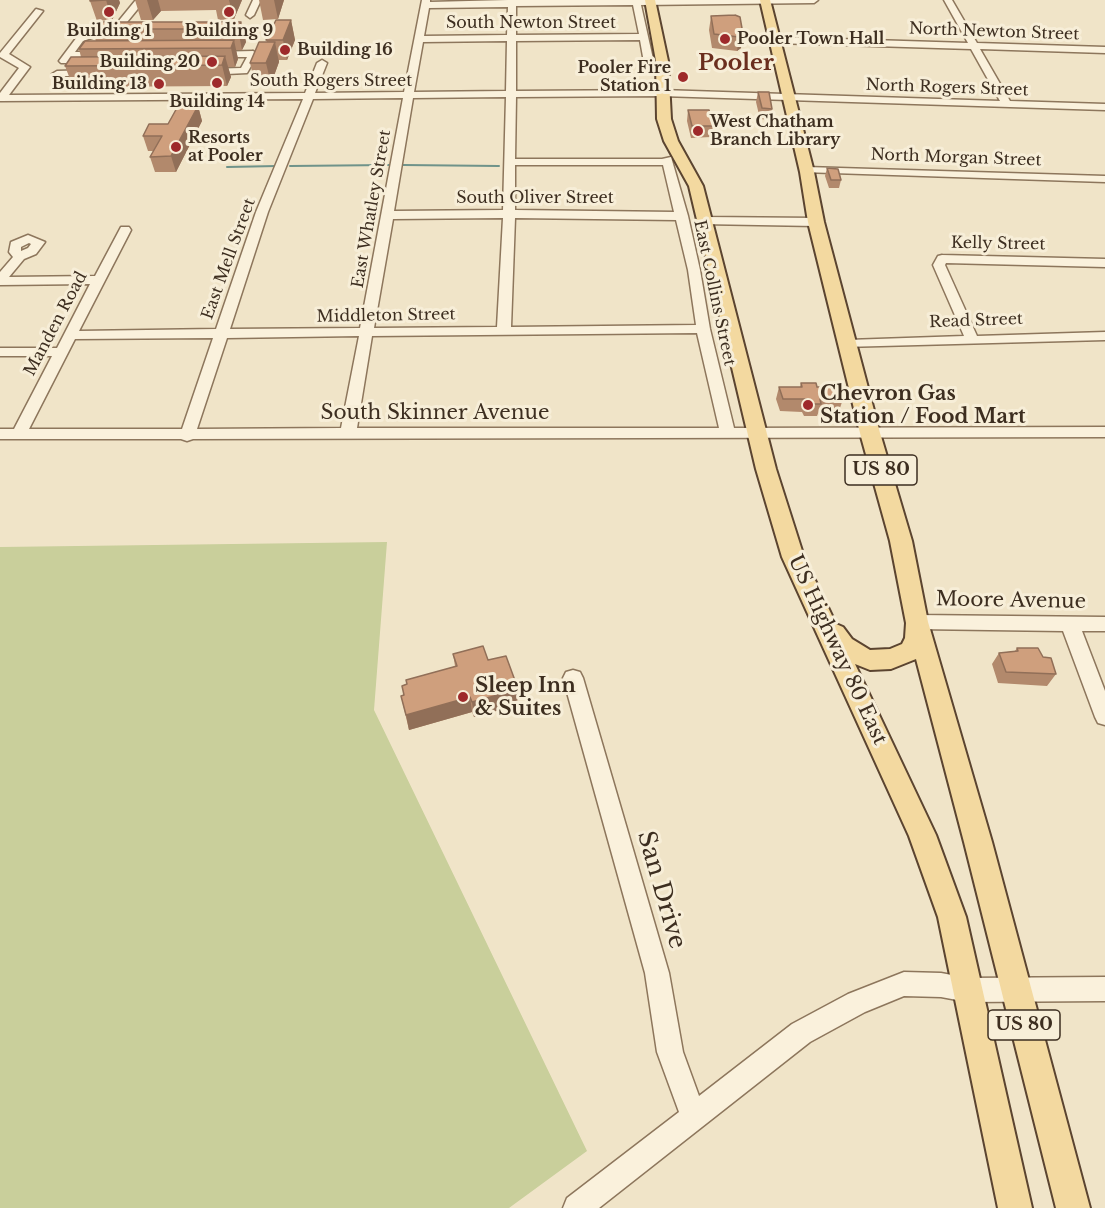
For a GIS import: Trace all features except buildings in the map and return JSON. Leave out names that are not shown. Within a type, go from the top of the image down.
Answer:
[{"type":"main road","name":"US 80","points":[[650,1],[662,61],[661,93]]},
{"type":"main road","name":"US 80","points":[[765,1],[806,170],[816,222],[870,433],[901,541],[917,622],[978,842],[1014,988],[1073,1208]]},
{"type":"main road","name":"US Highway 80 East","points":[[661,93],[664,119],[671,141],[696,186],[757,434],[793,557],[922,835],[952,917],[1015,1208]]},
{"type":"main road","points":[[817,607],[844,646],[870,660],[891,660],[911,651],[917,638],[917,622]]},
{"type":"street","points":[[45,98],[53,87],[56,70],[80,39],[120,25],[138,3],[148,0]]},
{"type":"street","points":[[250,15],[257,0]]},
{"type":"street","points":[[426,2],[813,0]]},
{"type":"street","points":[[948,0],[1007,104]]},
{"type":"street","points":[[636,1],[650,68]]},
{"type":"street","name":"East Whatley Street","points":[[348,434],[426,2]]},
{"type":"street","points":[[504,332],[509,214],[512,2]]},
{"type":"street","points":[[0,98],[25,67],[3,55],[39,11]]},
{"type":"street","name":"South Newton Street","points":[[418,39],[645,37]]},
{"type":"street","name":"North Newton Street","points":[[775,40],[1105,50]]},
{"type":"street","points":[[200,72],[244,71],[253,54],[207,54]]},
{"type":"street","points":[[69,55],[115,55]]},
{"type":"street","name":"East Mell Street","points":[[187,436],[219,335],[262,213],[322,63]]},
{"type":"street","points":[[57,74],[101,73]]},
{"type":"street","name":"South Rogers Street","points":[[0,98],[661,93]]},
{"type":"street","name":"North Rogers Street","points":[[661,93],[1093,107],[1103,112]]},
{"type":"street","name":"East Collins Street","points":[[508,162],[668,160],[694,270],[703,329],[728,433]]},
{"type":"street","name":"North Morgan Street","points":[[806,170],[1105,179]]},
{"type":"street","name":"South Oliver Street","points":[[388,215],[681,216]]},
{"type":"street","points":[[705,221],[816,222]]},
{"type":"street","name":"Manden Road","points":[[19,434],[125,231]]},
{"type":"street","points":[[0,280],[20,256]]},
{"type":"street","name":"Kelly Street","points":[[972,339],[939,265],[942,259],[1105,263]]},
{"type":"street","points":[[0,280],[100,280]]},
{"type":"street","name":"Middleton Street","points":[[70,335],[367,334],[703,329]]},
{"type":"street","name":"Read Street","points":[[848,344],[1105,336]]},
{"type":"street","points":[[0,352],[61,352]]},
{"type":"street","name":"South Skinner Avenue","points":[[0,434],[187,436],[1105,432]]},
{"type":"street","name":"Moore Avenue","points":[[917,622],[1105,624]]},
{"type":"street","points":[[1070,624],[1105,717]]},
{"type":"street","name":"San Drive","points":[[573,678],[657,973],[670,1052],[694,1116]]},
{"type":"street","points":[[577,1208],[801,1033],[857,1003],[904,984],[941,985],[968,990],[1105,989]]},
{"type":"green space","points":[[387,542],[374,710],[587,1151],[509,1208],[0,1208],[0,547]]},
{"type":"waterway","points":[[290,166],[389,165]]},
{"type":"waterway","points":[[403,165],[499,166]]},
{"type":"waterway","points":[[227,167],[277,166]]},
{"type":"place","name":"Building 1","points":[[109,12]]},
{"type":"place","name":"Building 9","points":[[229,12]]},
{"type":"place","name":"Pooler Town Hall","points":[[725,39]]},
{"type":"place","name":"Building 16","points":[[285,50]]},
{"type":"place","name":"Building 20","points":[[212,62]]},
{"type":"place","name":"Pooler Fire Station 1","points":[[683,77]]},
{"type":"place","name":"Building 14","points":[[217,83]]},
{"type":"place","name":"Building 13","points":[[159,84]]},
{"type":"place","name":"West Chatham Branch Library","points":[[698,131]]},
{"type":"place","name":"Resorts at Pooler","points":[[176,147]]},
{"type":"place","name":"Chevron Gas Station / Food Mart","points":[[808,405]]},
{"type":"place","name":"Sleep Inn & Suites","points":[[463,697]]},
{"type":"district","name":"Pooler","points":[[736,64]]}]
